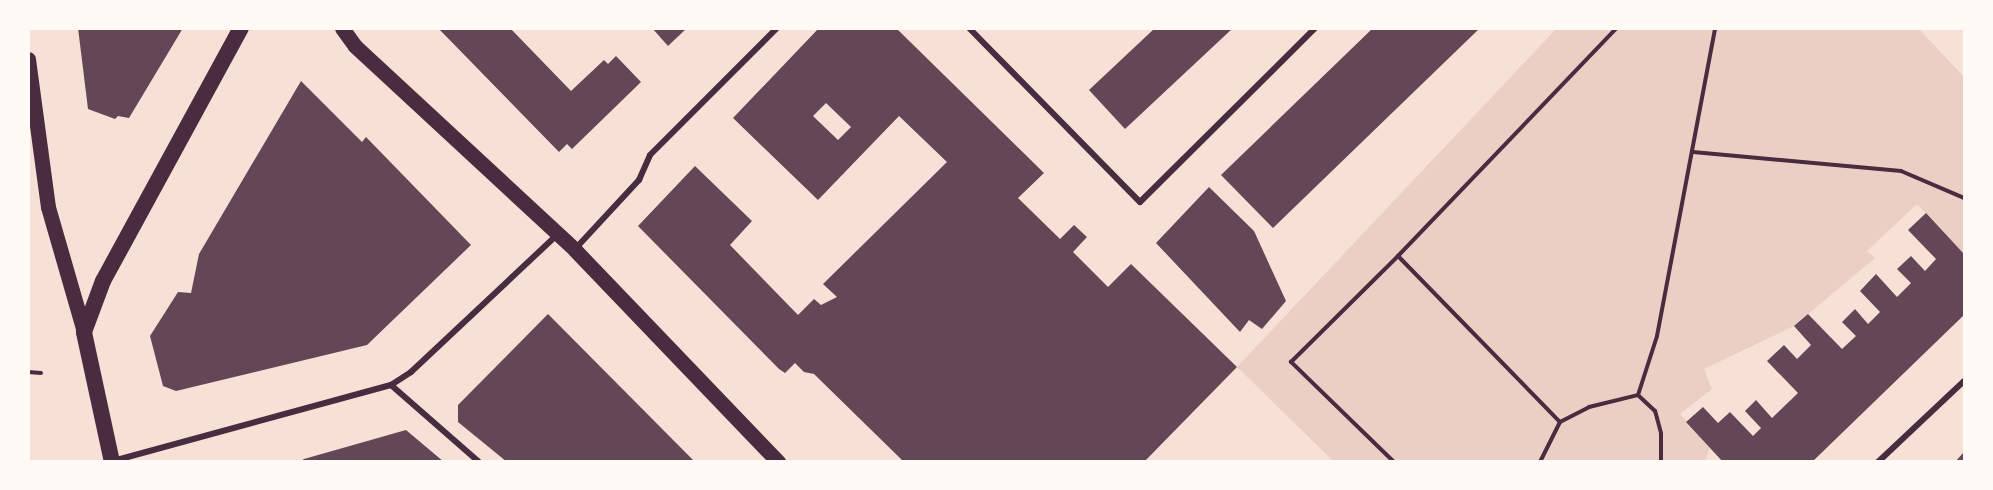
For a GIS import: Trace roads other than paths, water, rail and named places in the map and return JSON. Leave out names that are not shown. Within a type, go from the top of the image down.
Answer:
[{"type":"highway","points":[[112,461],[84,332],[103,281],[241,28]]},
{"type":"main road","points":[[342,28],[355,46],[575,250],[778,462]]},
{"type":"main road","points":[[28,59],[48,207],[84,332]]},
{"type":"street","points":[[575,250],[639,180],[650,155],[777,28]]},
{"type":"street","points":[[969,28],[1140,202],[1315,28]]},
{"type":"street","points":[[112,461],[391,385],[411,372],[558,234]]},
{"type":"street","points":[[1878,462],[1965,381]]},
{"type":"street","points":[[391,385],[479,462]]}]
